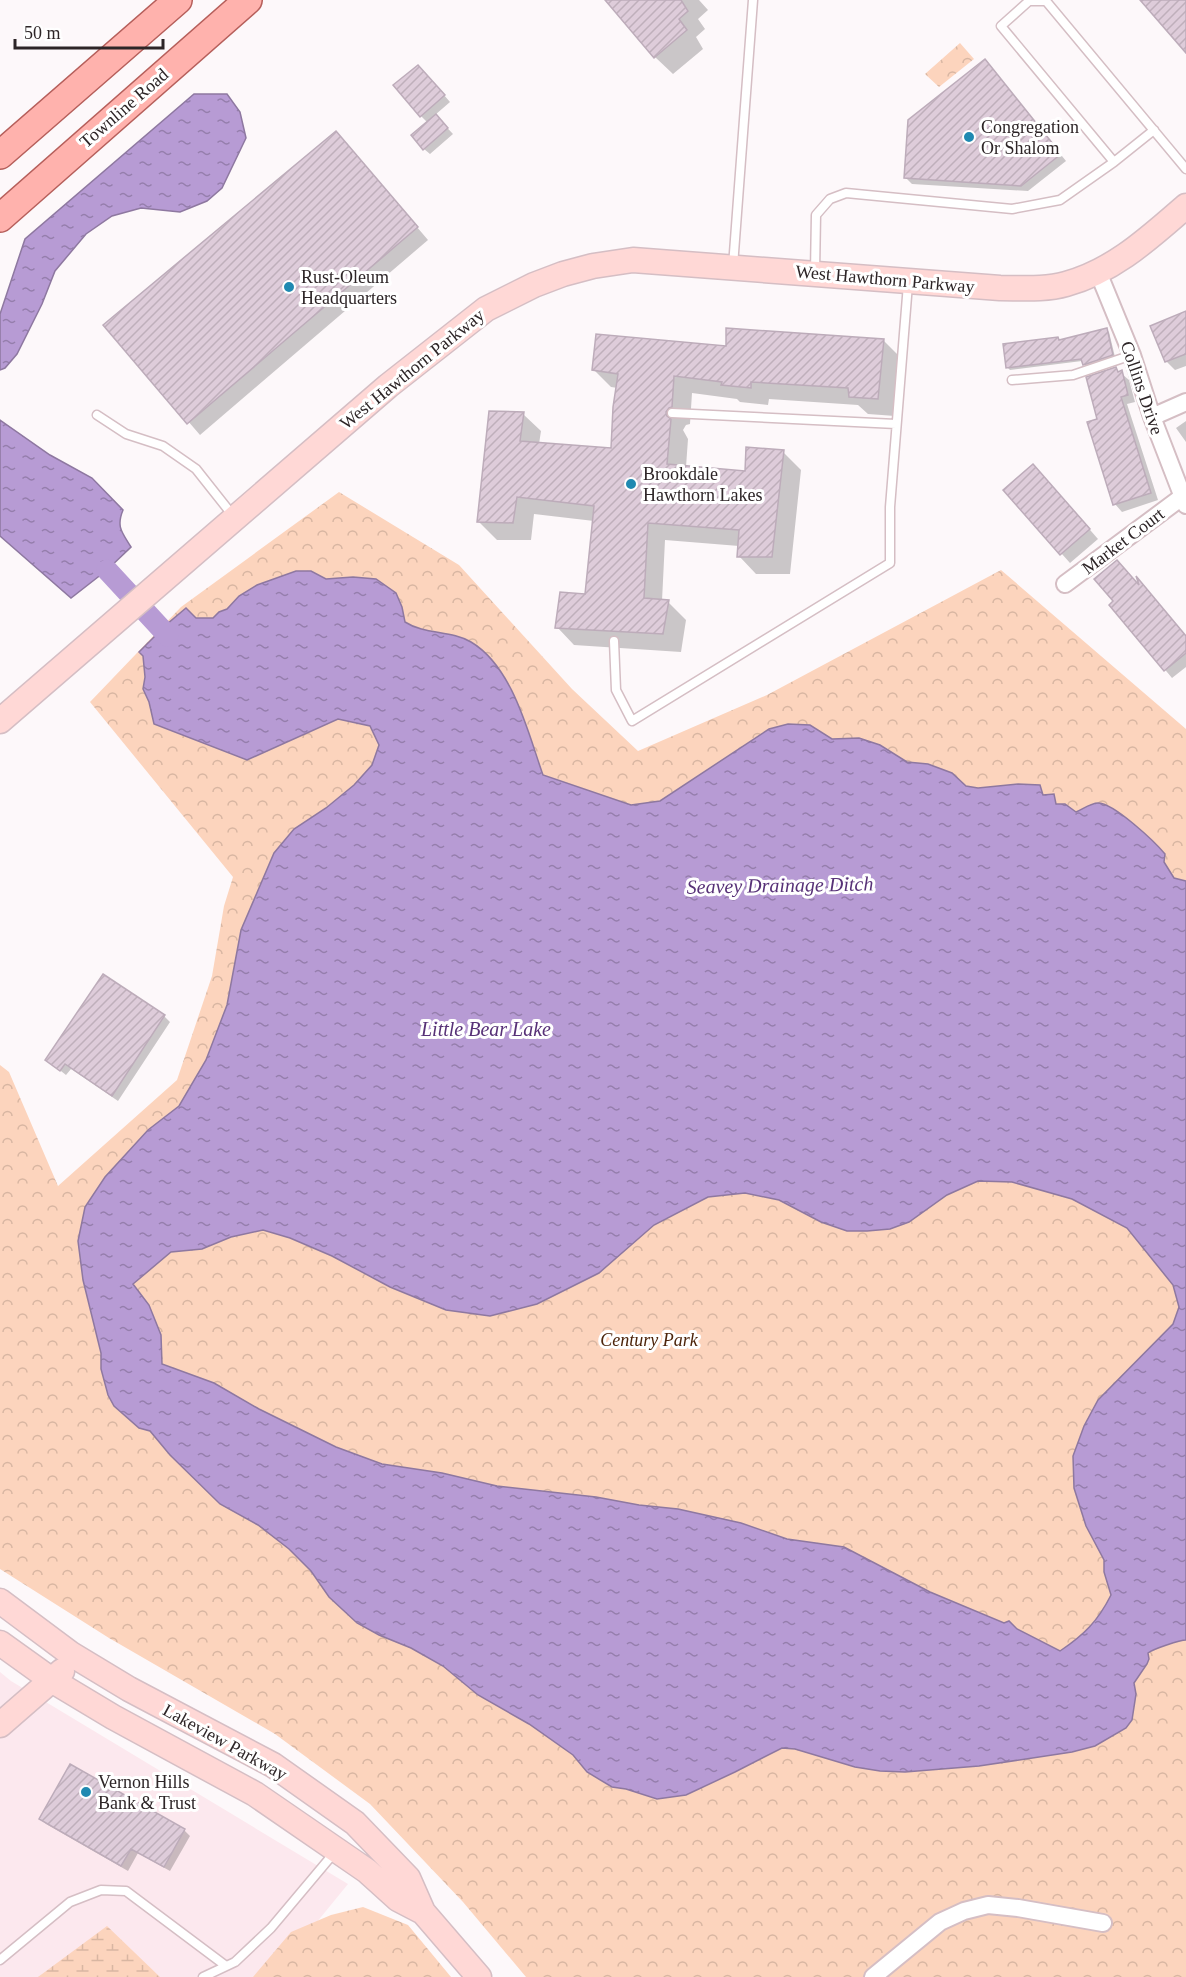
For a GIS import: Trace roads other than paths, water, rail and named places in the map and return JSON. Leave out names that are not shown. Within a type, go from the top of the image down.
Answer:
[{"type":"main road","points":[[0,155],[178,0]]},
{"type":"main road","name":"Townline Road","points":[[0,218],[248,0]]},
{"type":"street","name":"West Hawthorn Parkway","points":[[2,715],[86,646],[388,386],[486,309],[534,285],[593,266],[633,260],[1000,288],[1035,288],[1065,284],[1098,272],[1132,252],[1186,206]]},
{"type":"street","name":"Collins Drive","points":[[1098,272],[1132,355],[1152,417],[1184,501]]},
{"type":"street","points":[[1152,417],[1186,402]]},
{"type":"street","name":"Market Court","points":[[1065,584],[1184,501]]},
{"type":"street","name":"Lakeview Parkway","points":[[0,1601],[77,1657],[129,1689],[273,1766],[355,1823],[408,1878],[423,1912],[478,1977]]},
{"type":"street","name":"Lakeview Parkway","points":[[0,1643],[52,1681],[255,1794],[367,1871],[398,1899],[423,1912]]},
{"type":"street","points":[[0,1725],[77,1657]]},
{"type":"street","points":[[873,1977],[940,1922],[964,1911],[988,1905],[1103,1923]]},
{"type":"lane","points":[[732,267],[753,0]]},
{"type":"lane","points":[[1114,162],[1001,26],[1029,1],[1046,1],[1186,169]]},
{"type":"lane","points":[[815,273],[816,215],[830,199],[846,193],[1012,209],[1059,200],[1114,162],[1154,130]]},
{"type":"lane","points":[[614,641],[616,690],[632,721],[890,563],[890,507],[908,280]]},
{"type":"lane","points":[[1012,380],[1073,375],[1132,355]]},
{"type":"lane","points":[[672,413],[896,424]]},
{"type":"lane","points":[[97,415],[126,434],[163,446],[196,469],[235,518]]},
{"type":"lane","points":[[203,1977],[235,1962],[271,1928],[337,1850]]},
{"type":"lane","points":[[0,1960],[70,1902],[101,1890],[126,1891],[226,1966]]},
{"type":"water","points":[[194,94],[227,94],[240,112],[246,138],[222,188],[207,201],[180,212],[141,208],[112,216],[86,234],[55,271],[42,304],[17,354],[5,368],[0,370],[0,314],[25,239]]},
{"type":"water","points":[[0,420],[50,455],[92,478],[123,510],[120,525],[131,547],[107,570],[71,598],[0,536]]},
{"type":"water","name":"Little Bear Lake","points":[[296,571],[311,571],[326,579],[353,577],[376,579],[396,593],[405,622],[421,629],[463,638],[486,653],[498,667],[525,721],[543,775],[631,805],[660,801],[769,729],[788,724],[810,725],[832,739],[859,738],[880,745],[907,762],[928,764],[952,773],[966,786],[978,788],[1018,784],[1040,785],[1043,795],[1054,794],[1056,804],[1065,804],[1076,812],[1095,803],[1105,805],[1124,816],[1153,841],[1165,854],[1164,862],[1174,878],[1186,881],[1186,1640],[1148,1653],[1147,1664],[1134,1683],[1136,1694],[1132,1720],[1126,1728],[1095,1746],[1072,1752],[979,1766],[905,1772],[880,1771],[855,1767],[795,1749],[782,1748],[686,1795],[657,1799],[612,1787],[587,1772],[573,1755],[529,1724],[478,1695],[443,1666],[357,1623],[329,1597],[311,1571],[289,1549],[258,1525],[220,1504],[170,1455],[150,1431],[139,1428],[114,1406],[108,1395],[101,1369],[101,1353],[83,1280],[78,1241],[85,1207],[105,1177],[148,1130],[179,1106],[206,1060],[227,1005],[241,930],[274,853],[294,829],[326,808],[354,785],[372,765],[379,745],[370,726],[338,719],[247,760],[154,724],[149,702],[143,689],[145,677],[143,656],[139,652],[159,632],[166,639],[172,634],[166,625],[186,608],[196,618],[213,618],[219,612],[227,609],[239,596],[257,585]],"holes":[[[978,1181],[1012,1182],[1072,1199],[1127,1228],[1173,1285],[1179,1307],[1173,1324],[1098,1400],[1084,1426],[1073,1456],[1074,1488],[1086,1526],[1104,1560],[1104,1572],[1111,1595],[1090,1627],[1060,1651],[1017,1629],[1009,1621],[1004,1623],[930,1592],[844,1547],[787,1539],[741,1523],[678,1509],[497,1486],[442,1473],[382,1464],[336,1447],[259,1409],[214,1383],[162,1364],[161,1335],[149,1305],[133,1284],[171,1252],[202,1249],[231,1237],[263,1230],[290,1238],[332,1256],[390,1287],[446,1310],[490,1316],[537,1304],[599,1273],[654,1225],[708,1197],[745,1193],[779,1200],[821,1222],[847,1231],[867,1231],[890,1229],[909,1222],[947,1195]]]},
{"type":"waterway","name":"Seavey Drainage Ditch","points":[[107,570],[168,636]]},
{"type":"place","name":"Congregation Or Shalom","points":[[969,137]]},
{"type":"place","name":"Rust-Oleum Headquarters","points":[[289,287]]},
{"type":"place","name":"Brookdale Hawthorn Lakes","points":[[631,484]]},
{"type":"place","name":"Vernon Hills Bank & Trust","points":[[86,1792]]},
{"type":"park label","name":"Century Park","points":[[649,1340]]}]
